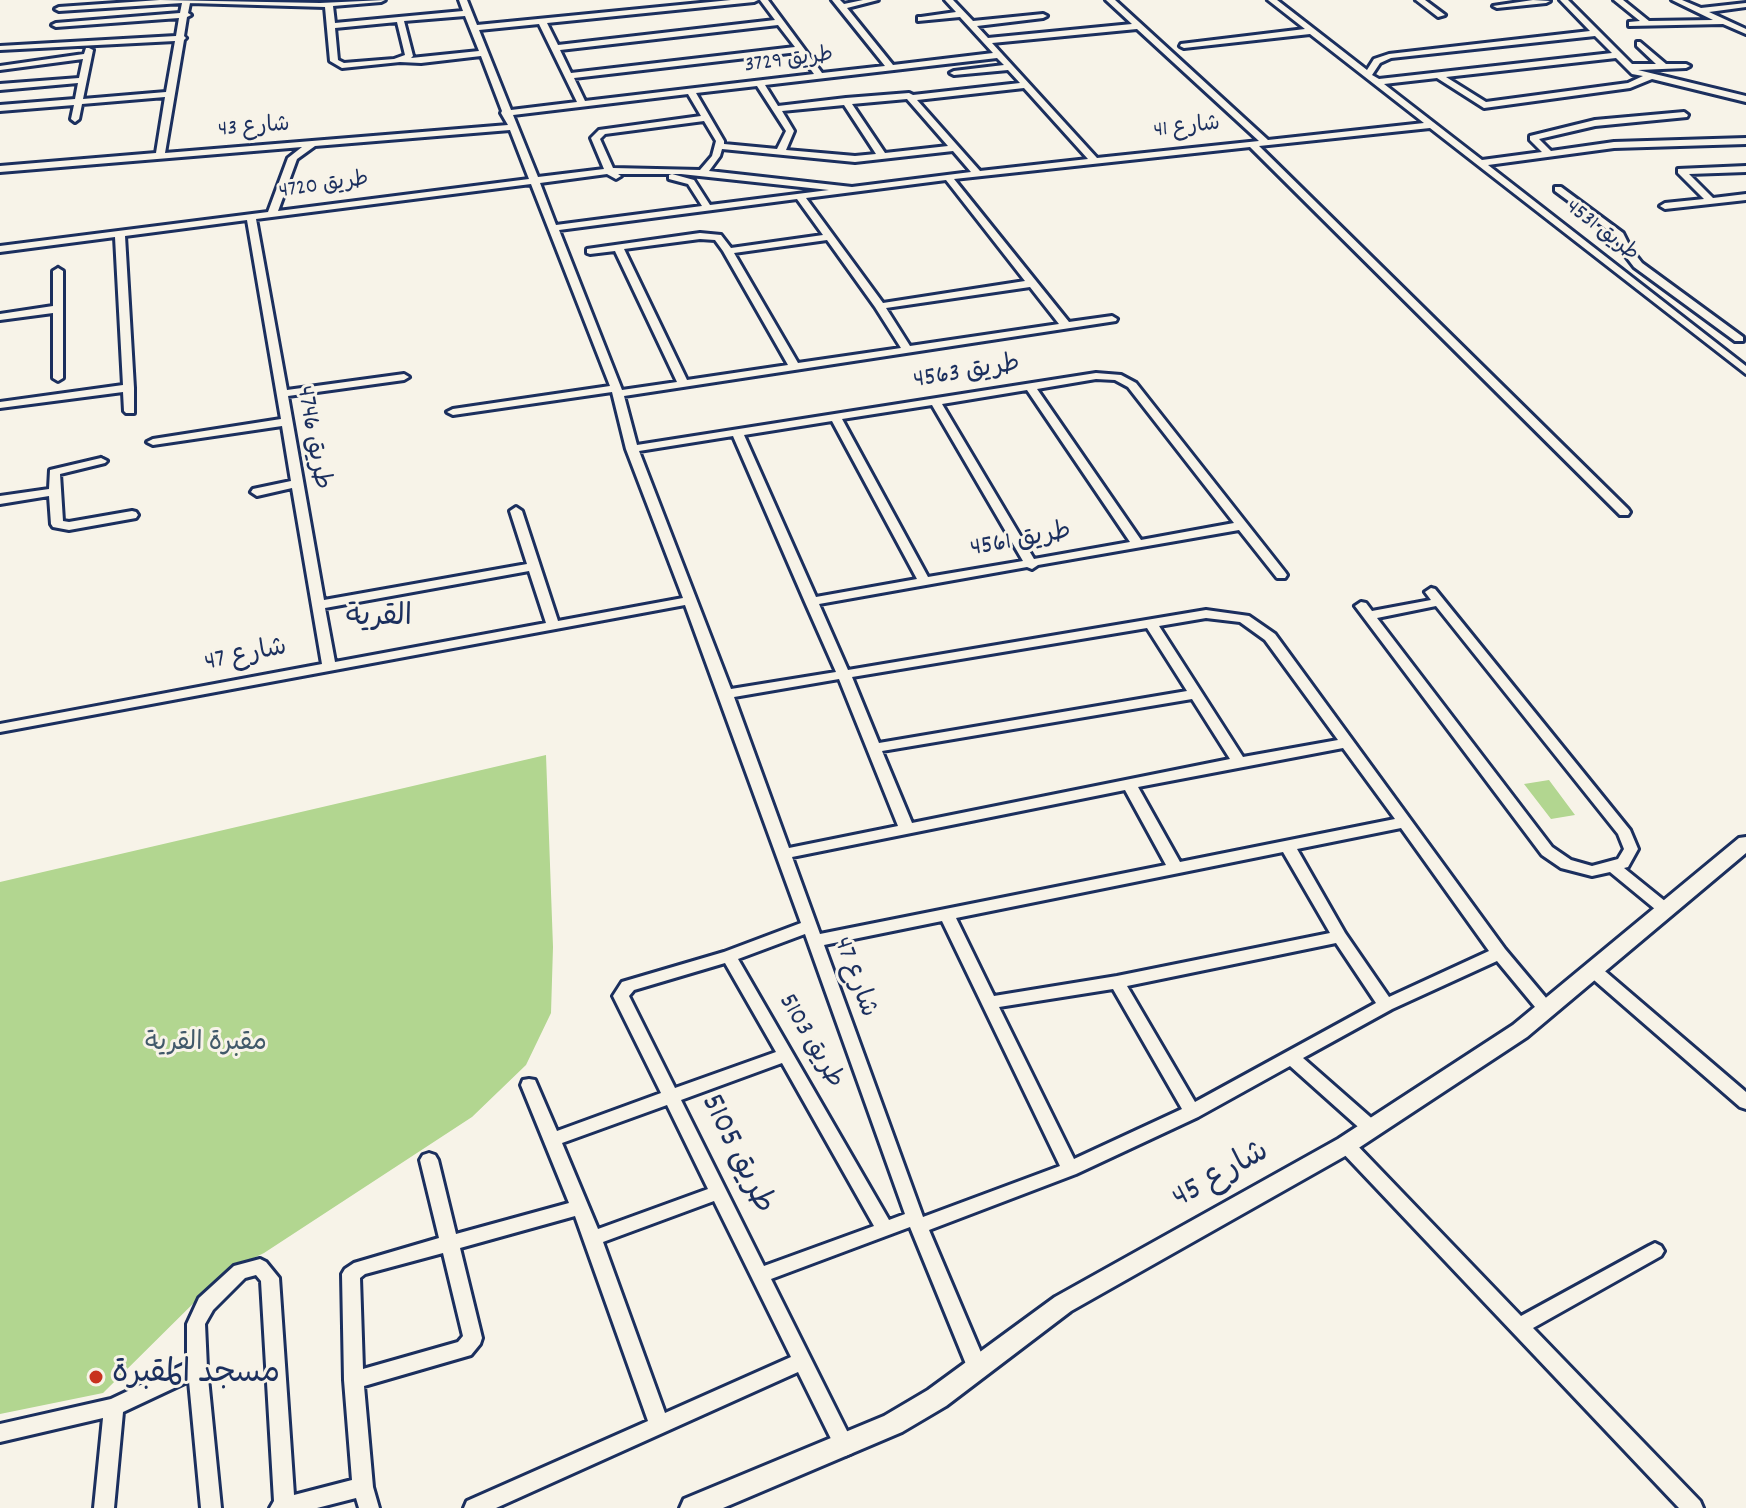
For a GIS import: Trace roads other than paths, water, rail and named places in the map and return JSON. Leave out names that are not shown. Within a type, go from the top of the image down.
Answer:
[{"type":"street","points":[[27,85],[38,46],[56,25],[60,5],[168,1],[329,5],[381,0]]},
{"type":"street","points":[[463,0],[505,113],[555,228]]},
{"type":"street","points":[[654,0],[658,10]]},
{"type":"street","points":[[474,28],[754,0]]},
{"type":"street","points":[[764,0],[820,76]]},
{"type":"street","points":[[839,4],[874,0]]},
{"type":"street","points":[[949,0],[1093,159]]},
{"type":"street","points":[[1110,0],[1264,141]]},
{"type":"street","points":[[1272,1],[1285,0]]},
{"type":"street","points":[[1420,0],[1441,15]]},
{"type":"street","points":[[1564,0],[1629,67],[1649,77],[1746,99]]},
{"type":"street","points":[[1618,0],[1648,24]]},
{"type":"street","points":[[1676,0],[1746,32]]},
{"type":"street","name":"طريق 4531","points":[[1272,1],[1746,371]]},
{"type":"street","points":[[1495,5],[1546,1]]},
{"type":"street","points":[[160,153],[187,15],[186,3]]},
{"type":"street","points":[[839,4],[891,68]]},
{"type":"street","points":[[329,5],[337,65],[335,79]]},
{"type":"street","points":[[1699,11],[1746,5]]},
{"type":"street","points":[[331,26],[468,13]]},
{"type":"street","points":[[921,19],[962,14]]},
{"type":"street","points":[[56,25],[187,15]]},
{"type":"street","points":[[971,24],[1043,16]]},
{"type":"street","points":[[400,20],[410,53],[401,60]]},
{"type":"street","points":[[542,21],[582,104]]},
{"type":"street","points":[[555,48],[780,22]]},
{"type":"street","points":[[1632,24],[1723,22]]},
{"type":"street","points":[[986,41],[1139,26]]},
{"type":"street","points":[[1184,46],[1312,31]]},
{"type":"street","points":[[1368,75],[1377,61],[1389,56],[1596,33]]},
{"type":"street","points":[[0,48],[90,46],[182,38]]},
{"type":"street","points":[[1640,44],[1663,66]]},
{"type":"street","points":[[75,119],[90,46]]},
{"type":"street","points":[[568,76],[800,49]]},
{"type":"street","points":[[337,65],[421,61],[482,53]]},
{"type":"street","name":"طريق 3729","points":[[505,113],[999,55]]},
{"type":"street","points":[[1377,82],[1618,55]]},
{"type":"street","points":[[0,68],[88,56]]},
{"type":"street","points":[[1629,67],[1686,66]]},
{"type":"street","points":[[954,73],[1010,67]]},
{"type":"street","points":[[1441,77],[1484,105],[1630,85],[1649,77]]},
{"type":"street","points":[[0,87],[83,80]]},
{"type":"street","points":[[759,83],[790,131],[780,153]]},
{"type":"street","points":[[778,109],[897,95],[913,98],[1026,85]]},
{"type":"street","points":[[691,91],[720,146]]},
{"type":"street","points":[[0,108],[172,94]]},
{"type":"street","points":[[913,98],[977,173]]},
{"type":"street","points":[[846,101],[883,157]]},
{"type":"street","points":[[1549,154],[1533,138],[1595,123],[1684,115]]},
{"type":"street","points":[[707,118],[602,132],[595,138],[610,171],[620,177],[687,179],[708,209]]},
{"type":"street","name":"شارع 41","points":[[555,228],[1093,159],[1430,125]]},
{"type":"street","name":"شارع 43","points":[[0,169],[160,153],[511,127]]},
{"type":"street","points":[[1482,163],[1614,145],[1746,141]]},
{"type":"street","points":[[272,214],[293,158],[313,143]]},
{"type":"street","points":[[1251,143],[1624,512]]},
{"type":"street","points":[[720,146],[840,159],[956,148]]},
{"type":"street","points":[[703,173],[720,146]]},
{"type":"street","points":[[1711,201],[1681,171],[1746,169]]},
{"type":"street","points":[[610,171],[703,173],[858,190]]},
{"type":"street","name":"طريق 4720","points":[[0,249],[610,171]]},
{"type":"street","points":[[950,179],[1066,326]]},
{"type":"street","points":[[1558,189],[1620,235],[1634,262],[1743,338]]},
{"type":"street","points":[[800,197],[880,306],[908,351]]},
{"type":"street","points":[[1665,206],[1746,197]]},
{"type":"street","name":"طريق 4746","points":[[251,217],[329,666]]},
{"type":"street","name":"شارع 47","points":[[555,228],[617,391],[632,449],[726,694],[917,1222],[978,1369]]},
{"type":"street","points":[[120,233],[130,411]]},
{"type":"street","points":[[590,251],[711,236],[721,240],[795,367]]},
{"type":"street","points":[[728,251],[827,237]]},
{"type":"street","points":[[618,247],[683,384]]},
{"type":"street","points":[[58,271],[58,378]]},
{"type":"street","points":[[880,306],[1033,283]]},
{"type":"street","points":[[0,317],[57,309]]},
{"type":"street","points":[[453,412],[683,384],[1112,319]]},
{"type":"street","points":[[1717,348],[1743,338]]},
{"type":"street","name":"طريق 4563","points":[[632,449],[1096,376],[1126,380],[1239,526]]},
{"type":"street","points":[[281,394],[404,377]]},
{"type":"street","points":[[1030,386],[1138,545]]},
{"type":"street","points":[[0,405],[129,388]]},
{"type":"street","points":[[935,401],[1032,565]]},
{"type":"street","points":[[835,417],[925,583]]},
{"type":"street","points":[[153,442],[285,422]]},
{"type":"street","points":[[737,432],[844,675],[907,829]]},
{"type":"street","points":[[101,461],[56,470],[54,496],[60,525],[132,515]]},
{"type":"street","points":[[257,492],[296,484]]},
{"type":"street","points":[[0,500],[54,496]]},
{"type":"street","points":[[0,507],[54,496]]},
{"type":"street","points":[[516,511],[553,626]]},
{"type":"street","points":[[1239,526],[1281,575]]},
{"type":"street","name":"طريق 4561","points":[[811,602],[1239,526]]},
{"type":"street","points":[[318,605],[534,566]]},
{"type":"street","points":[[1615,868],[1629,857],[1631,849],[1625,833],[1435,597],[1364,611],[1547,851],[1579,868],[1615,868],[1666,910]]},
{"type":"street","name":"شارع 47","points":[[0,728],[690,600]]},
{"type":"street","points":[[726,694],[1218,614],[1255,623],[1270,637],[1349,743],[1499,953],[1546,1009]]},
{"type":"street","points":[[1151,624],[1239,762]]},
{"type":"street","points":[[874,748],[1196,694]]},
{"type":"street","points":[[783,854],[1239,762],[1349,743]]},
{"type":"street","points":[[1129,784],[1176,869]]},
{"type":"street","points":[[729,956],[812,933],[946,914],[1406,822]]},
{"type":"street","name":"شارع 45","points":[[693,1508],[845,1447],[926,1405],[1063,1304],[1346,1145],[1506,1041],[1746,843]]},
{"type":"street","points":[[1288,847],[1340,937],[1386,1005]]},
{"type":"street","points":[[946,914],[1070,1169]]},
{"type":"street","points":[[989,1003],[1117,982],[1340,937]]},
{"type":"street","points":[[761,1275],[885,1229],[917,1222],[1070,1169],[1192,1112],[1386,1005],[1499,953]]},
{"type":"street","name":"طريق 5103","points":[[729,956],[885,1229]]},
{"type":"street","name":"طريق 5105","points":[[729,956],[622,991],[621,996],[845,1447]]},
{"type":"street","points":[[1593,970],[1746,1102]]},
{"type":"street","points":[[1117,982],[1192,1112]]},
{"type":"street","points":[[553,1139],[786,1055]]},
{"type":"street","points":[[1291,1057],[1371,1128]]},
{"type":"street","points":[[529,1085],[593,1238],[660,1426]]},
{"type":"street","points":[[1346,1145],[1693,1508]]},
{"type":"street","points":[[354,1380],[457,1352],[470,1344],[472,1331],[429,1160]]},
{"type":"street","points":[[593,1238],[719,1192]]},
{"type":"street","points":[[369,1508],[363,1487],[354,1380],[351,1274],[360,1268],[580,1207]]},
{"type":"street","points":[[1521,1325],[1655,1251]]},
{"type":"street","points":[[211,1508],[197,1368],[196,1324],[206,1304],[240,1271],[250,1267],[267,1271],[270,1278],[283,1508],[363,1487]]},
{"type":"street","points":[[474,1508],[802,1361]]},
{"type":"street","points":[[0,1433],[114,1407],[197,1368]]},
{"type":"street","points":[[104,1508],[114,1407]]},
{"type":"place","name":"مسجد المقبرة","points":[[96,1377]]},
{"type":"district","name":"القرية","points":[[379,620]]},
{"type":"park label","name":"مقبرة القرية","points":[[206,1045]]}]
